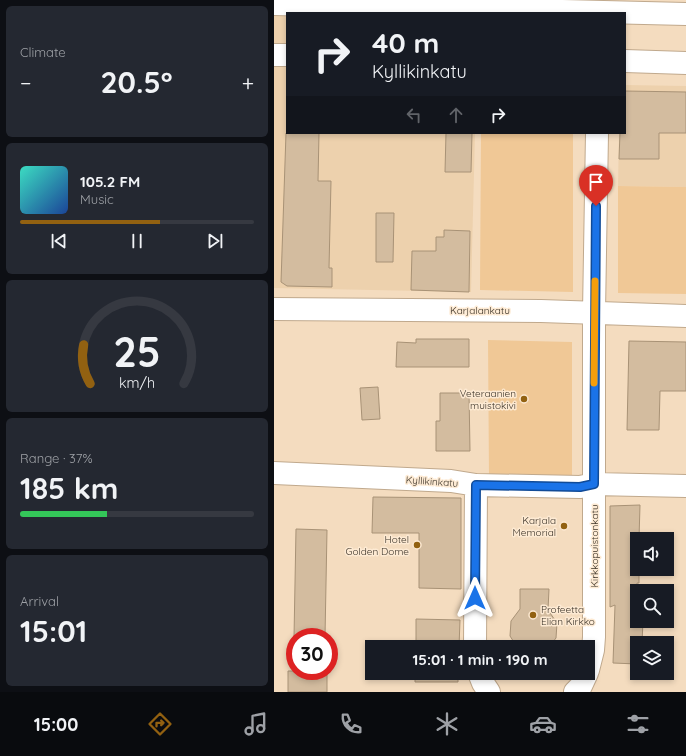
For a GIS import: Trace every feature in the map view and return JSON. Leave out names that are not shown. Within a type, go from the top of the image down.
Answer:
[{"type":"street","points":[[274,4],[601,6],[686,14]]},
{"type":"street","points":[[274,55],[286,55]]},
{"type":"street","points":[[626,61],[686,63]]},
{"type":"street","name":"Kirkkopuistonkatu","points":[[594,640],[594,312],[597,134]]},
{"type":"street","name":"Karjalankatu","points":[[274,309],[541,311],[686,316]]},
{"type":"street","name":"Kyllikinkatu","points":[[274,473],[451,482],[476,485],[580,487],[594,484],[686,486]]},
{"type":"street","points":[[475,640],[476,485]]},
{"type":"street","points":[[482,680],[489,692]]},
{"type":"street","name":"Kirkkopuistonkatu","points":[[575,692],[584,680]]},
{"type":"shaded area","points":[[274,0],[286,12],[286,134],[475,134],[471,292],[274,288]]},
{"type":"shaded area","points":[[626,85],[686,86],[686,187],[618,186],[619,134],[626,134]]},
{"type":"shaded area","points":[[481,134],[573,134],[573,292],[480,290]]},
{"type":"shaded area","points":[[618,186],[686,187],[686,294],[618,293]]},
{"type":"shaded area","points":[[488,340],[572,342],[572,479],[489,478]]},
{"type":"building","points":[[626,91],[686,92],[686,133],[659,133],[659,159],[619,159],[620,134],[626,134]]},
{"type":"building","points":[[286,133],[319,134],[318,181],[331,181],[329,268],[332,268],[332,287],[287,286],[281,282]]},
{"type":"building","points":[[446,134],[472,134],[471,172],[445,172]]},
{"type":"building","points":[[376,213],[394,213],[393,262],[376,262]]},
{"type":"building","points":[[444,230],[470,231],[469,292],[411,290],[412,251],[436,251],[436,237],[444,237]]},
{"type":"building","points":[[416,339],[469,339],[469,367],[396,367],[397,342],[416,343]]},
{"type":"building","points":[[629,341],[686,342],[686,391],[660,391],[659,430],[627,430]]},
{"type":"building","points":[[378,387],[380,419],[362,420],[360,388]]},
{"type":"building","points":[[440,393],[469,393],[470,451],[436,451],[436,421],[440,421]]},
{"type":"building","points":[[373,497],[461,498],[461,589],[419,588],[419,533],[372,533]]},
{"type":"building","points":[[640,505],[639,532],[630,532],[630,576],[639,576],[639,583],[630,584],[630,628],[643,628],[642,636],[630,636],[630,664],[613,663],[615,605],[610,607],[610,506]]},
{"type":"building","points":[[296,529],[327,530],[325,628],[294,628]]},
{"type":"building","name":"Profeetta Elian Kirkko","points":[[520,589],[549,589],[548,610],[557,623],[556,638],[554,640],[513,640],[510,636],[511,621],[520,609]]},
{"type":"building","points":[[416,619],[460,620],[459,640],[416,640]]},
{"type":"building","points":[[288,680],[327,680],[327,692],[288,692]]},
{"type":"building","points":[[415,680],[458,680],[458,682],[415,682]]},
{"type":"slow traffic","points":[[594,383],[595,281]]},
{"type":"place","name":"Veteraanien muistokivi","points":[[524,399]]},
{"type":"place","name":"Karjala Memorial","points":[[564,526]]},
{"type":"place","name":"Hotel Golden Dome","points":[[417,545]]},
{"type":"place","name":"Profeetta Elian Kirkko","points":[[533,615]]},
{"type":"route","points":[[475,598],[476,485],[580,487],[594,484],[594,312],[596,206]]}]
